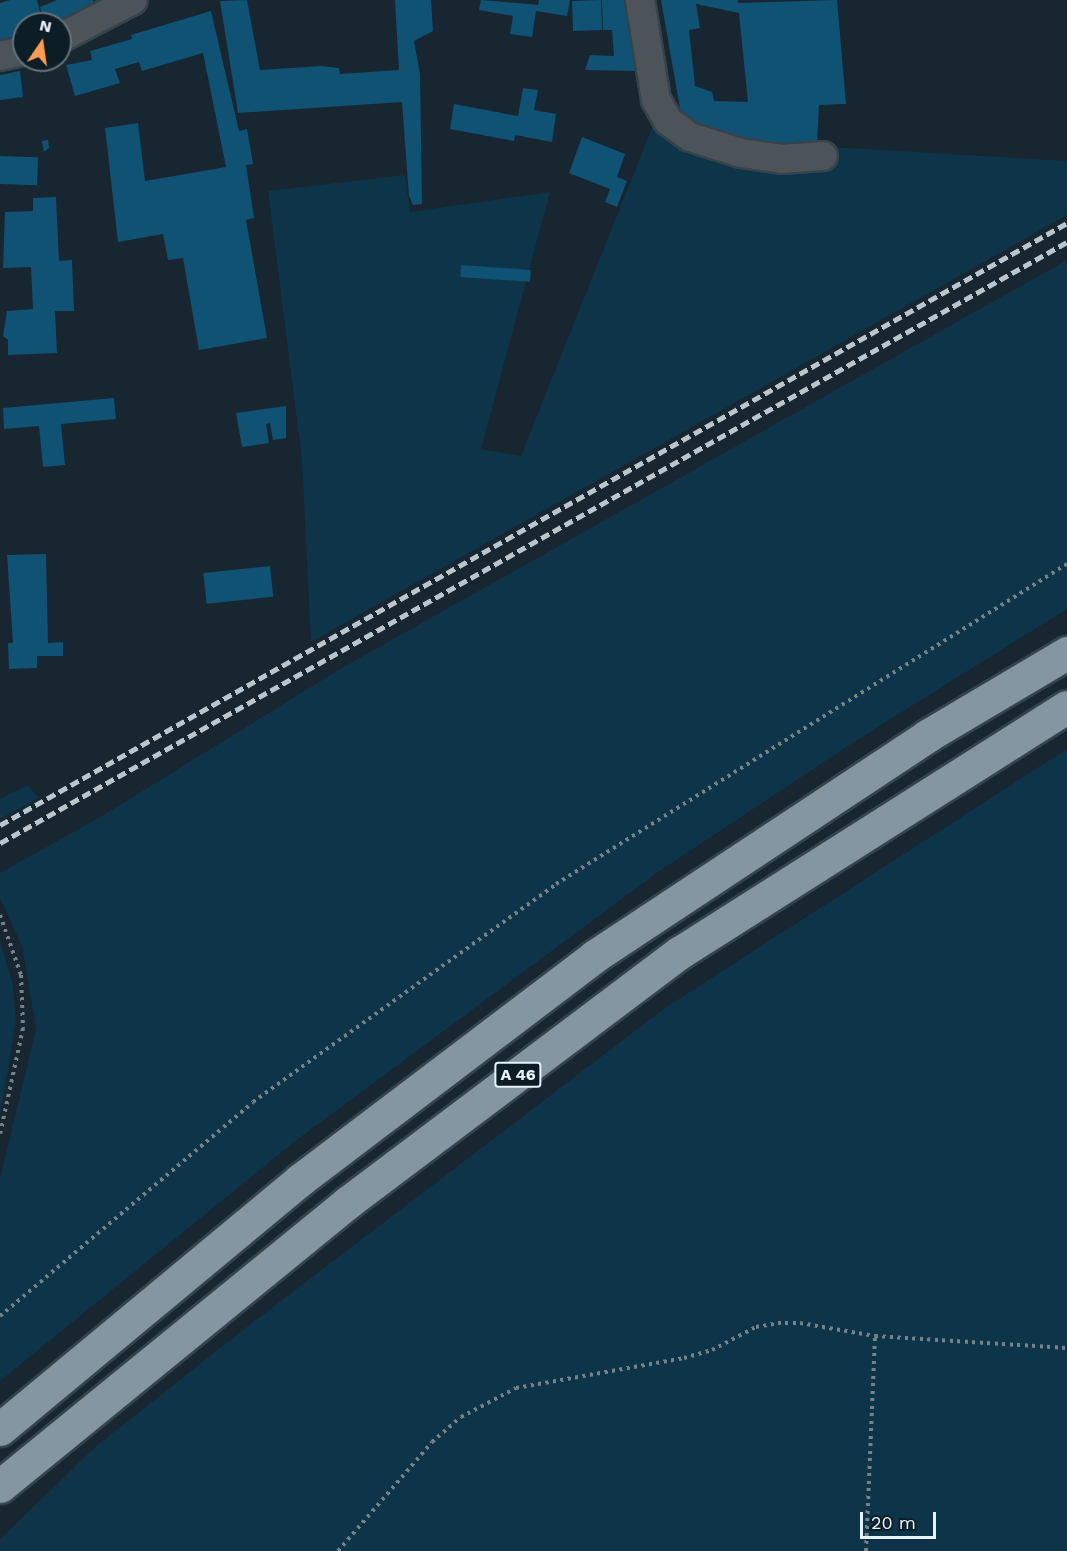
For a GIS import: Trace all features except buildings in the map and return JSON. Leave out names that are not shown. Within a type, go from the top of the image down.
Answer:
[{"type":"highway","name":"A 46","points":[[0,1429],[300,1180],[595,956],[927,736],[1067,653]]},
{"type":"highway","name":"A 46","points":[[0,1486],[347,1203],[679,953],[1067,707]]},
{"type":"street","points":[[72,32],[133,0]]},
{"type":"street","points":[[640,0],[656,100],[668,121],[690,138],[741,153],[782,159],[823,156]]},
{"type":"path","points":[[0,1316],[253,1102],[556,884],[1067,564]]},
{"type":"path","points":[[0,915],[21,975],[23,1029],[0,1134]]},
{"type":"path","points":[[338,1551],[432,1442],[461,1416],[516,1388],[684,1358],[712,1350],[756,1327],[778,1323],[800,1323],[875,1336],[1067,1348]]},
{"type":"path","points":[[866,1551],[875,1336]]},
{"type":"shaded area","points":[[656,118],[730,157],[830,147],[1067,161],[1067,215],[311,642],[302,459],[268,191],[405,175],[410,212],[550,192],[481,449],[521,456]]},
{"type":"shaded area","points":[[1067,260],[1067,609],[857,740],[658,872],[294,1142],[0,1381],[0,1179],[36,1029],[22,946],[0,898],[0,873],[102,816],[340,669]]},
{"type":"shaded area","points":[[1067,749],[1067,1551],[0,1551],[0,1539],[95,1447],[248,1326],[665,1008]]},
{"type":"shaded area","points":[[27,785],[39,798],[0,819],[0,799]]},
{"type":"shaded area","points":[[0,940],[13,986],[16,1022],[0,1115]]},
{"type":"railway","points":[[0,825],[1067,223]]},
{"type":"railway","points":[[0,843],[1067,242]]}]
